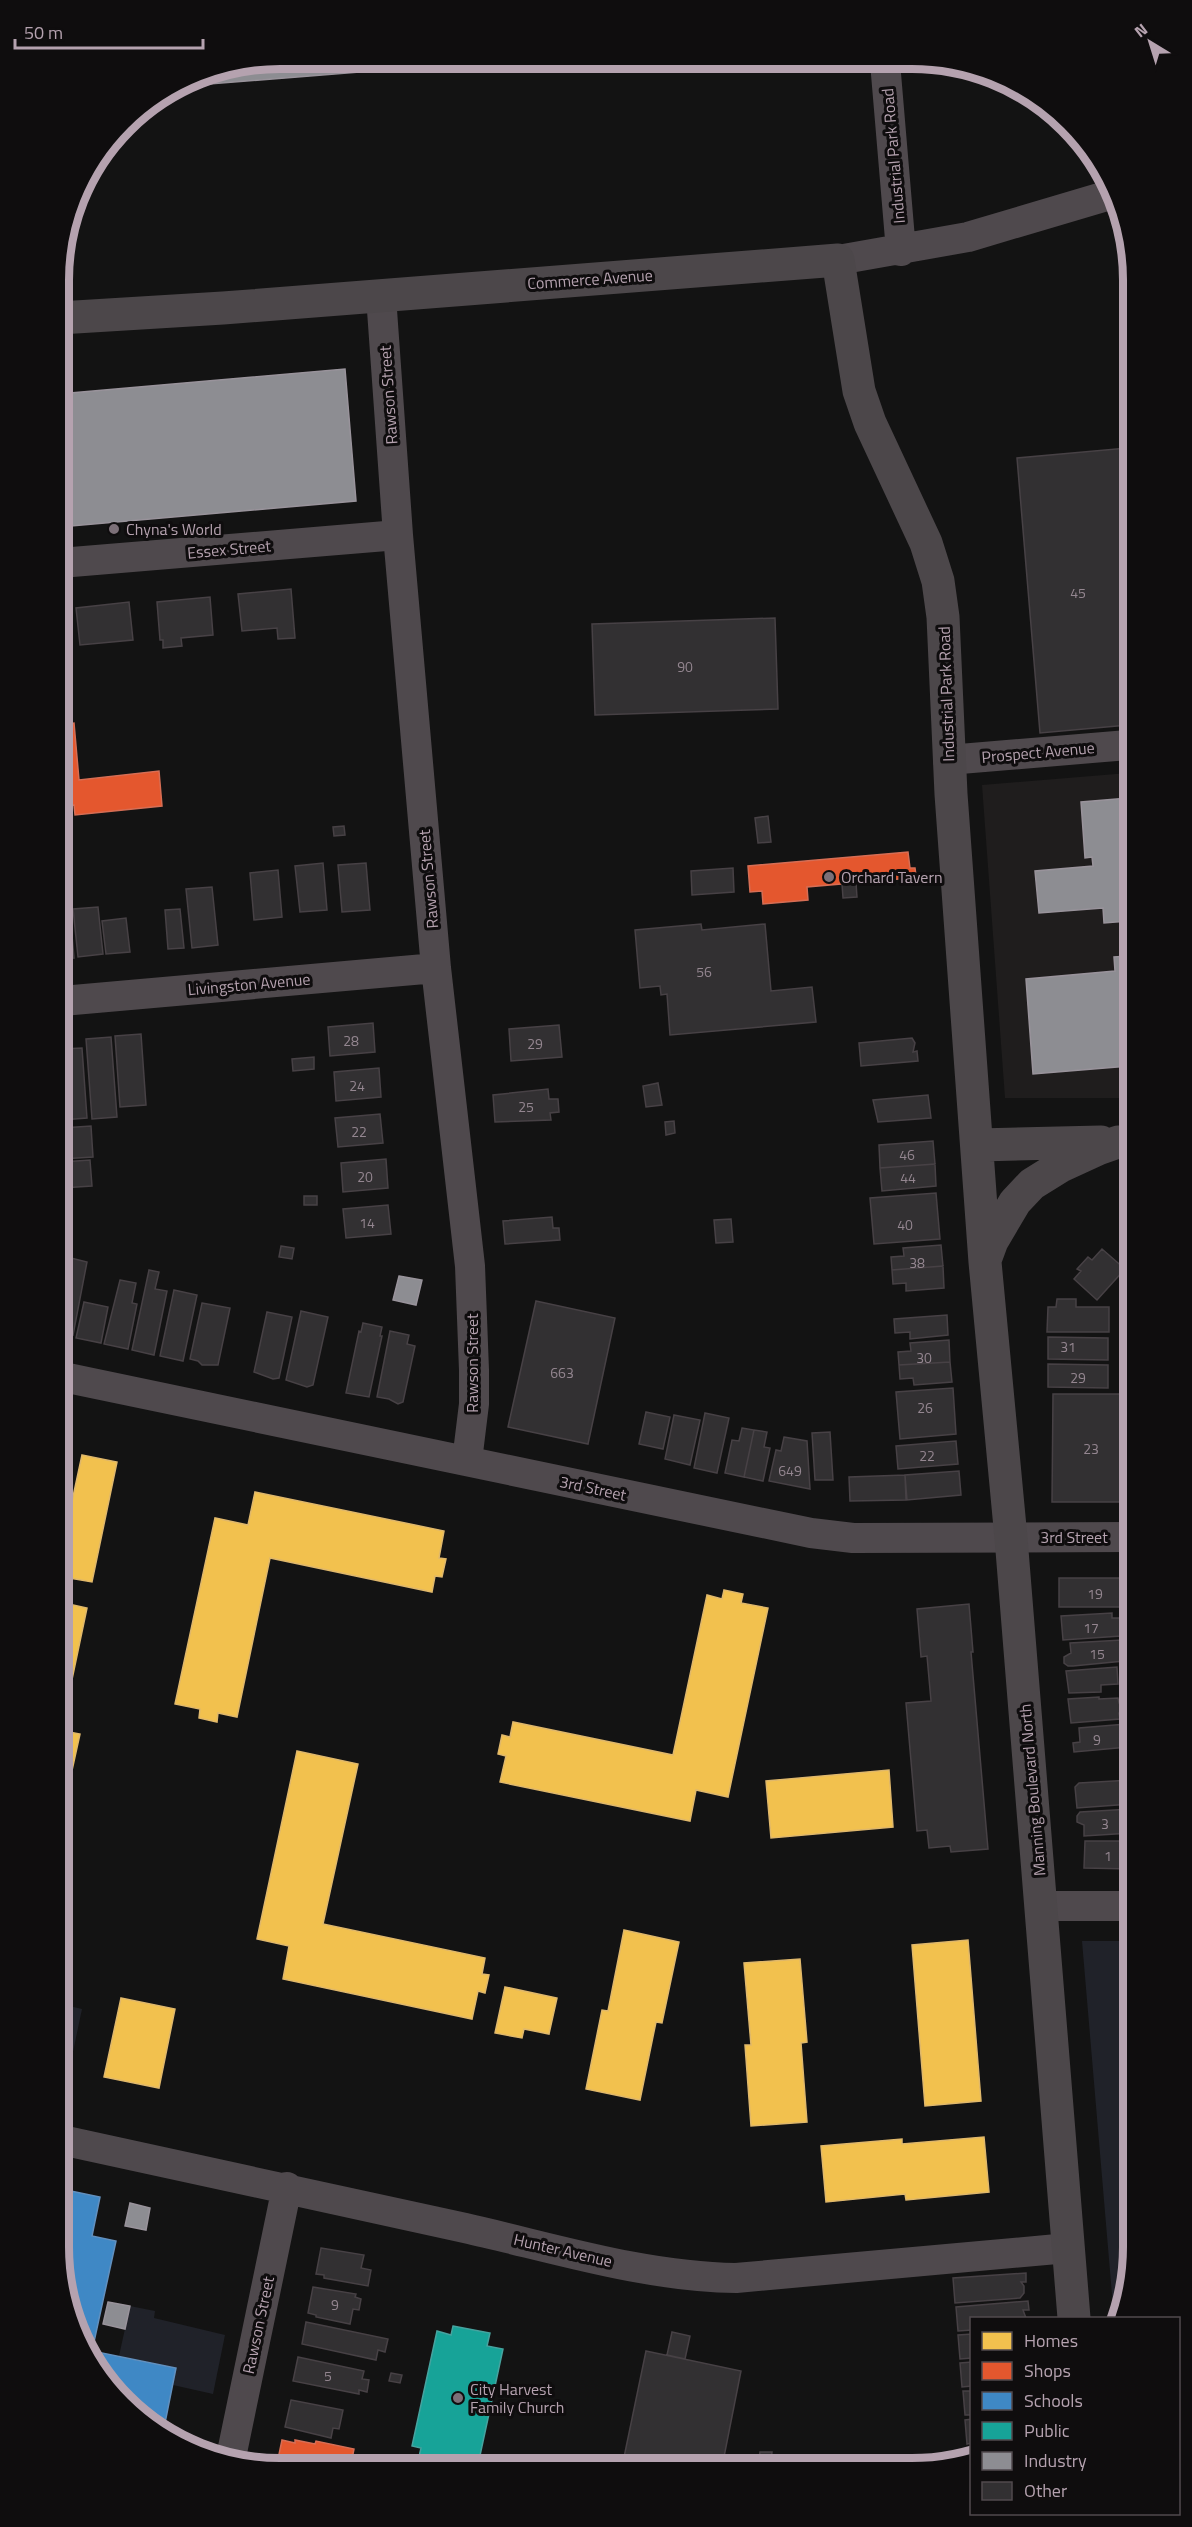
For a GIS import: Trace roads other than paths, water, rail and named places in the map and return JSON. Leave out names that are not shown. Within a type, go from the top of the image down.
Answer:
[{"type":"street","name":"Industrial Park Road","points":[[886,69],[901,251]]},
{"type":"street","name":"Commerce Avenue","points":[[69,317],[381,296],[838,260],[901,251],[968,237],[1106,196]]},
{"type":"street","name":"Industrial Park Road","points":[[838,260],[859,391],[870,423],[926,543],[938,581],[944,617],[948,760],[978,1145]]},
{"type":"street","name":"Rawson Street","points":[[381,296],[398,535],[436,968],[470,1266],[474,1404],[467,1461]]},
{"type":"street","name":"Essex Street","points":[[69,562],[398,535]]},
{"type":"street","name":"Prospect Avenue","points":[[948,760],[1123,744]]},
{"type":"street","name":"Livingston Avenue","points":[[69,1000],[436,968]]},
{"type":"street","points":[[978,1145],[1123,1142]]},
{"type":"street","name":"Manning Boulevard North","points":[[985,1262],[992,1241],[1015,1202],[1032,1184],[1061,1166],[1123,1142]]},
{"type":"street","name":"Manning Boulevard North","points":[[978,1145],[985,1262],[1011,1538],[1074,2317]]},
{"type":"street","name":"3rd Street","points":[[69,1378],[811,1533],[853,1538],[1123,1537]]},
{"type":"street","points":[[1041,1906],[1123,1906]]},
{"type":"street","name":"Hunter Avenue","points":[[69,2142],[286,2187],[576,2254],[689,2277],[736,2278],[1068,2248]]},
{"type":"street","name":"Rawson Street","points":[[232,2452],[286,2187]]},
{"type":"place","name":"Chyna's World","points":[[114,529]]},
{"type":"place","name":"Orchard Tavern","points":[[829,877]]},
{"type":"place","name":"City Harvest Family Church","points":[[458,2398]]}]
